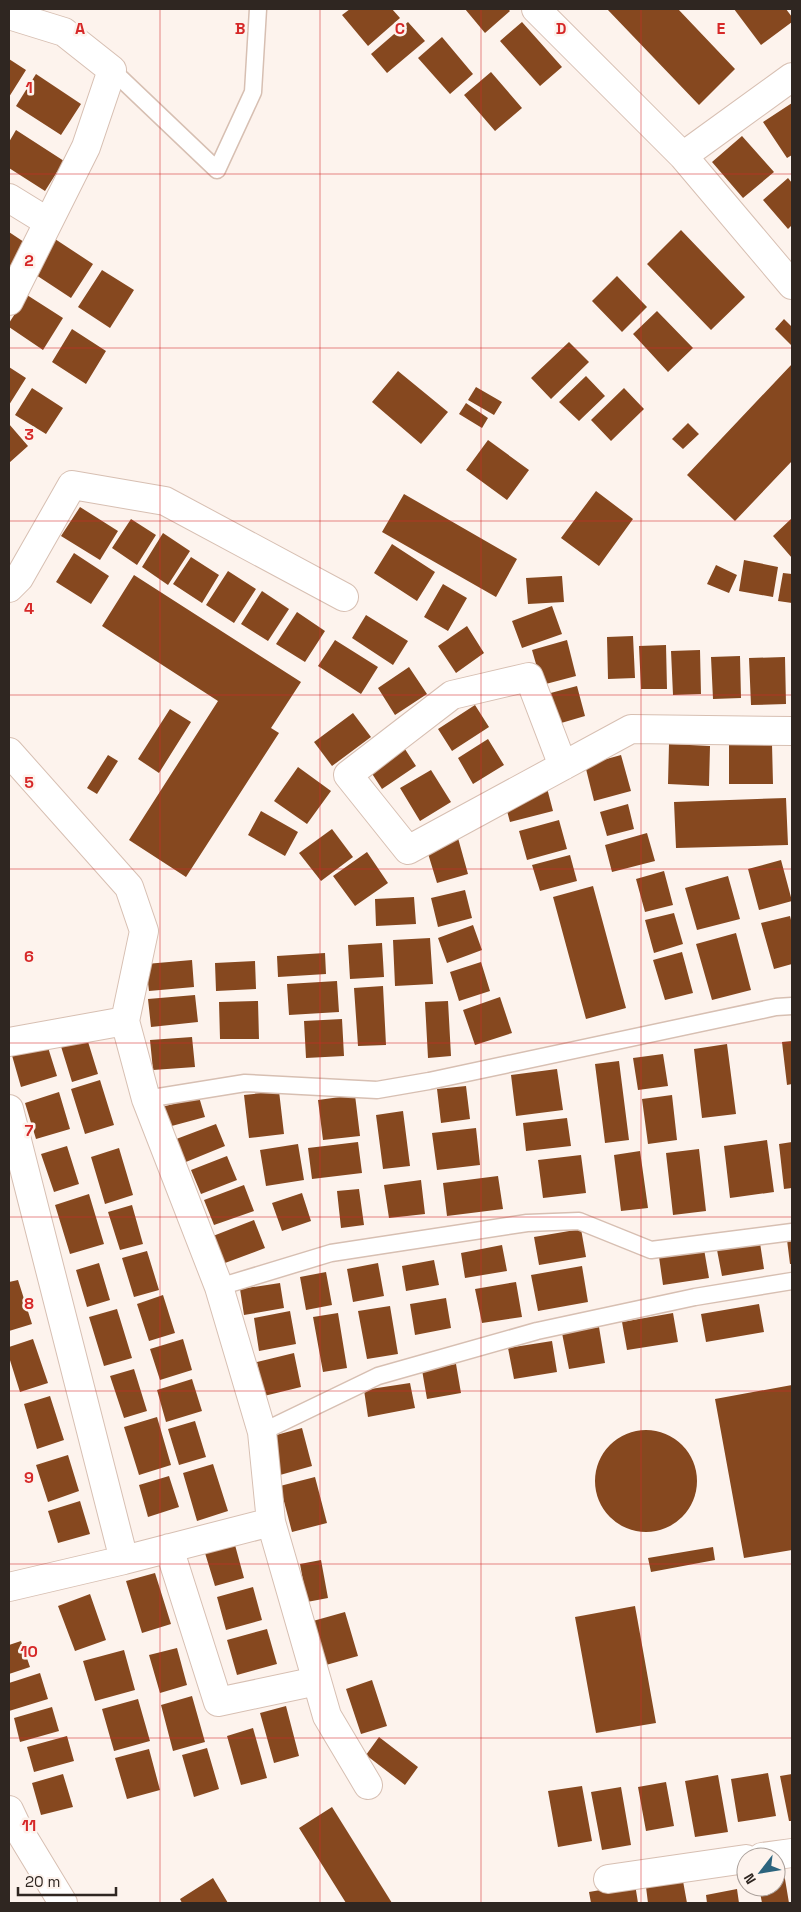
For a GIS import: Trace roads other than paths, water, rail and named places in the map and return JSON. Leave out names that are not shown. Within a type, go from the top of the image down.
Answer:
[{"type":"street","points":[[536,9],[683,156],[792,284]]},
{"type":"street","points":[[9,15],[64,32],[112,70],[86,147],[9,301]]},
{"type":"street","points":[[683,156],[792,77]]},
{"type":"street","points":[[9,198],[48,222]]},
{"type":"street","points":[[9,588],[19,578],[72,485],[165,501],[344,597]]},
{"type":"street","points":[[563,766],[529,677],[452,695],[348,776],[408,850],[631,730],[792,731]]},
{"type":"street","points":[[9,752],[129,886],[144,931],[125,1021],[146,1099],[219,1287],[262,1432],[271,1522],[326,1716],[368,1785]]},
{"type":"street","points":[[9,1042],[125,1021]]},
{"type":"street","points":[[9,1109],[124,1560]]},
{"type":"street","points":[[9,1587],[271,1522]]},
{"type":"street","points":[[169,1548],[218,1702],[317,1681]]},
{"type":"street","points":[[11,1822],[63,1903]]},
{"type":"street","points":[[608,1879],[736,1860]]},
{"type":"lane","points":[[112,70],[217,170],[253,92],[258,9]]},
{"type":"lane","points":[[146,1099],[245,1083],[377,1090],[429,1081],[776,1007],[792,1006]]},
{"type":"lane","points":[[219,1287],[332,1253],[527,1223],[579,1221],[651,1250],[792,1232]]},
{"type":"lane","points":[[262,1432],[378,1376],[537,1331],[695,1297],[792,1281]]}]
